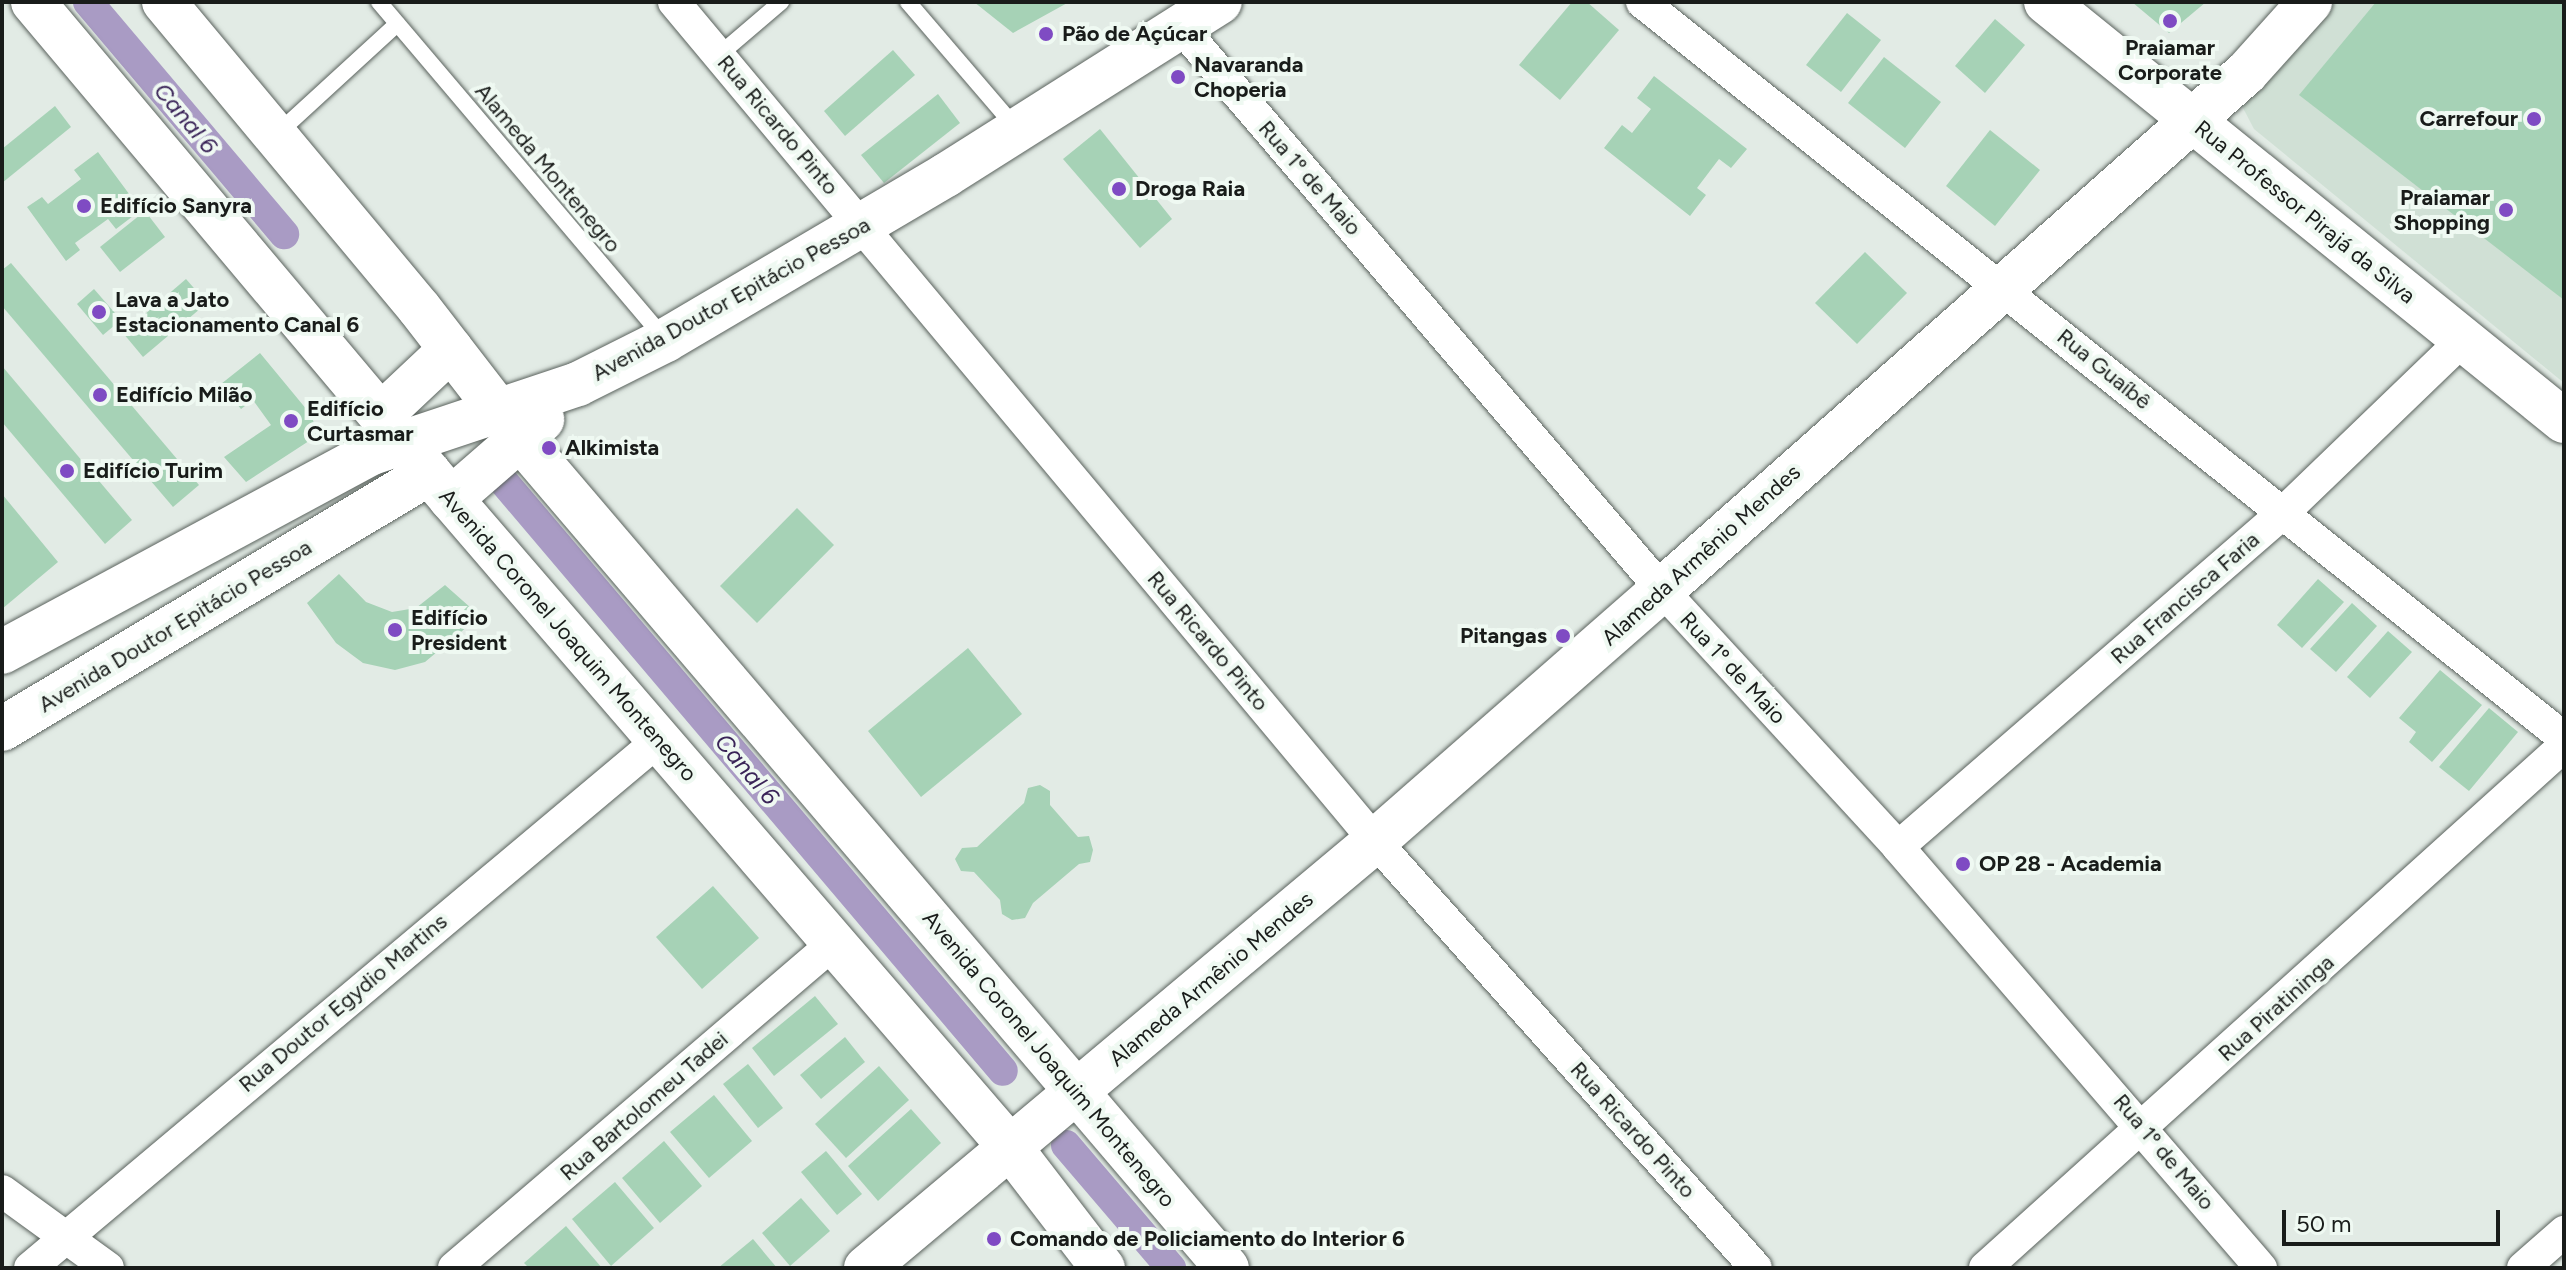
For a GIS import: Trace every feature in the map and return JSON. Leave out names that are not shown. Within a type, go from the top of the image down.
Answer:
[{"type":"main road","name":"Avenida Coronel Joaquim Montenegro","points":[[33,2],[421,450],[659,740],[834,943],[1041,1121],[1227,1268]]},
{"type":"main road","name":"Avenida Coronel Joaquim Montenegro","points":[[164,2],[277,134],[451,349],[1041,1121],[1103,1268]]},
{"type":"main road","name":"Avenida Doutor Epitácio Pessoa","points":[[2,652],[421,450],[510,426],[578,384],[666,340],[863,225],[1220,2]]},
{"type":"main road","name":"Rua Professor Pirajá da Silva","points":[[2046,2],[2564,421]]},
{"type":"main road","name":"Alameda Armênio Mendes","points":[[866,1268],[1375,841],[1662,590],[2246,73],[2310,2]]},
{"type":"main road","points":[[421,450],[451,349]]},
{"type":"main road","points":[[421,450],[510,426]]},
{"type":"main road","name":"Avenida Doutor Epitácio Pessoa","points":[[5,723],[421,450]]},
{"type":"street","name":"Rua Ricardo Pinto","points":[[674,2],[1375,841],[1756,1268]]},
{"type":"street","name":"Rua Guaíbê","points":[[1642,2],[2564,738]]},
{"type":"street","name":"Rua 1º de Maio","points":[[1180,26],[1662,590],[1898,847],[2144,1128],[2261,1268]]},
{"type":"street","name":"Rua Francisca Faria","points":[[1898,847],[2284,512],[2463,340]]},
{"type":"street","name":"Rua Doutor Egydio Martins","points":[[30,1268],[63,1236],[659,740]]},
{"type":"street","name":"Rua Piratininga","points":[[1985,1268],[2144,1128],[2564,746]]},
{"type":"street","name":"Rua Bartolomeu Tadei","points":[[454,1268],[834,943]]},
{"type":"street","points":[[2,1191],[108,1268]]},
{"type":"street","points":[[2523,1268],[2564,1232]]},
{"type":"lane","name":"Alameda Montenegro","points":[[379,2],[666,340]]},
{"type":"lane","points":[[719,55],[781,2]]},
{"type":"lane","points":[[908,2],[1017,129]]},
{"type":"lane","points":[[277,134],[397,24]]},
{"type":"shaded area","name":"Praiamar Shopping","points":[[2329,2],[2564,2],[2564,383],[2254,129],[2241,104]]},
{"type":"building","points":[[974,2],[1069,2],[1013,33]]},
{"type":"building","points":[[1572,2],[1587,2],[1619,30],[1560,100],[1519,65]]},
{"type":"building","name":"Praiamar Corporate","points":[[2132,2],[2206,2],[2169,33]]},
{"type":"building","name":"Praiamar Shopping","points":[[2376,2],[2564,2],[2564,300],[2299,95]]},
{"type":"building","points":[[1847,13],[1881,40],[1841,92],[1806,65]]},
{"type":"building","points":[[1995,19],[2025,45],[1985,93],[1955,66]]},
{"type":"building","points":[[893,50],[915,75],[845,136],[824,111]]},
{"type":"building","points":[[1884,57],[1941,102],[1905,148],[1848,103]]},
{"type":"building","points":[[1654,76],[1747,149],[1731,168],[1719,159],[1697,188],[1706,195],[1690,216],[1604,148],[1622,125],[1632,133],[1651,109],[1637,98]]},
{"type":"building","points":[[938,94],[960,123],[884,183],[861,155]]},
{"type":"building","points":[[55,106],[71,127],[2,183],[2,149]]},
{"type":"building","name":"Droga Raia","points":[[1100,129],[1172,219],[1140,248],[1063,159]]},
{"type":"building","points":[[1990,130],[2040,170],[1995,226],[1946,186]]},
{"type":"building","name":"Edifício Sanyra","points":[[98,152],[141,210],[116,229],[108,219],[75,243],[80,250],[66,261],[27,207],[42,197],[48,204],[81,179],[74,170]]},
{"type":"building","points":[[145,211],[165,237],[120,272],[100,247]]},
{"type":"building","points":[[1865,252],[1907,293],[1857,344],[1815,303]]},
{"type":"building","name":"Edifício Milão","points":[[11,263],[199,485],[173,507],[2,306],[2,270]]},
{"type":"building","points":[[186,279],[207,303],[143,357],[123,333]]},
{"type":"building","name":"Lava a Jato Estacionamento Canal 6","points":[[94,289],[121,320],[103,335],[77,304]]},
{"type":"building","name":"Edifício Curtasmar","points":[[260,353],[312,416],[315,428],[312,439],[246,482],[224,457],[271,425],[253,400],[241,409],[221,384]]},
{"type":"building","name":"Edifício Turim","points":[[2,366],[132,520],[105,544],[2,422]]},
{"type":"building","points":[[2,494],[58,562],[2,609]]},
{"type":"building","points":[[797,508],[834,545],[757,623],[720,586]]},
{"type":"building","name":"Edifício President","points":[[339,574],[366,602],[392,612],[416,608],[445,585],[480,616],[425,662],[395,670],[363,663],[336,643],[307,603]]},
{"type":"building","points":[[2318,579],[2344,602],[2302,648],[2277,625]]},
{"type":"building","points":[[2352,603],[2377,626],[2336,672],[2310,649]]},
{"type":"building","points":[[2388,631],[2412,652],[2370,698],[2347,677]]},
{"type":"building","points":[[968,648],[1022,714],[921,797],[868,731]]},
{"type":"building","points":[[2440,670],[2482,705],[2432,762],[2409,742],[2416,732],[2399,718]]},
{"type":"building","points":[[2489,708],[2518,732],[2469,791],[2439,767]]},
{"type":"building","points":[[1040,785],[1050,791],[1050,805],[1078,837],[1089,836],[1093,850],[1090,862],[1079,864],[1033,903],[1025,918],[1012,920],[1002,914],[1000,900],[974,872],[961,871],[955,859],[962,848],[977,847],[1024,803],[1028,788]]},
{"type":"building","points":[[713,886],[759,938],[702,989],[656,937]]},
{"type":"building","points":[[815,996],[838,1024],[774,1076],[752,1048]]},
{"type":"building","points":[[845,1037],[865,1062],[821,1099],[800,1075]]},
{"type":"building","points":[[748,1064],[783,1108],[758,1128],[723,1084]]},
{"type":"building","points":[[879,1066],[909,1100],[846,1158],[815,1124]]},
{"type":"building","points":[[714,1095],[752,1141],[709,1178],[670,1132]]},
{"type":"building","points":[[911,1109],[941,1143],[878,1201],[848,1166]]},
{"type":"building","points":[[664,1141],[702,1186],[660,1223],[622,1178]]},
{"type":"building","points":[[826,1151],[862,1194],[837,1215],[801,1172]]},
{"type":"building","points":[[615,1182],[654,1228],[611,1266],[572,1219]]},
{"type":"building","points":[[801,1198],[830,1231],[790,1266],[762,1233]]},
{"type":"building","points":[[566,1226],[602,1268],[529,1268],[524,1263]]},
{"type":"building","points":[[753,1239],[777,1268],[718,1268]]},
{"type":"waterway","name":"Canal 6","points":[[88,2],[284,234]]},
{"type":"waterway","name":"Canal 6","points":[[492,468],[1003,1071]]},
{"type":"waterway","name":"Canal 6","points":[[1066,1145],[1171,1268]]},
{"type":"place","name":"Praiamar Corporate","points":[[2170,21]]},
{"type":"place","name":"Pão de Açúcar","points":[[1046,34]]},
{"type":"place","name":"Navaranda Choperia","points":[[1178,77]]},
{"type":"place","name":"Carrefour","points":[[2534,119]]},
{"type":"place","name":"Droga Raia","points":[[1119,189]]},
{"type":"place","name":"Edifício Sanyra","points":[[84,206]]},
{"type":"place","name":"Praiamar Shopping","points":[[2506,210]]},
{"type":"place","name":"Lava a Jato Estacionamento Canal 6","points":[[99,312]]},
{"type":"place","name":"Edifício Milão","points":[[100,395]]},
{"type":"place","name":"Edifício Curtasmar","points":[[291,421]]},
{"type":"place","name":"Alkimista","points":[[549,448]]},
{"type":"place","name":"Edifício Turim","points":[[67,471]]},
{"type":"place","name":"Edifício President","points":[[395,630]]},
{"type":"place","name":"Pitangas","points":[[1563,636]]},
{"type":"place","name":"OP 28 - Academia","points":[[1963,864]]},
{"type":"place","name":"Comando de Policiamento do Interior 6","points":[[994,1239]]}]
